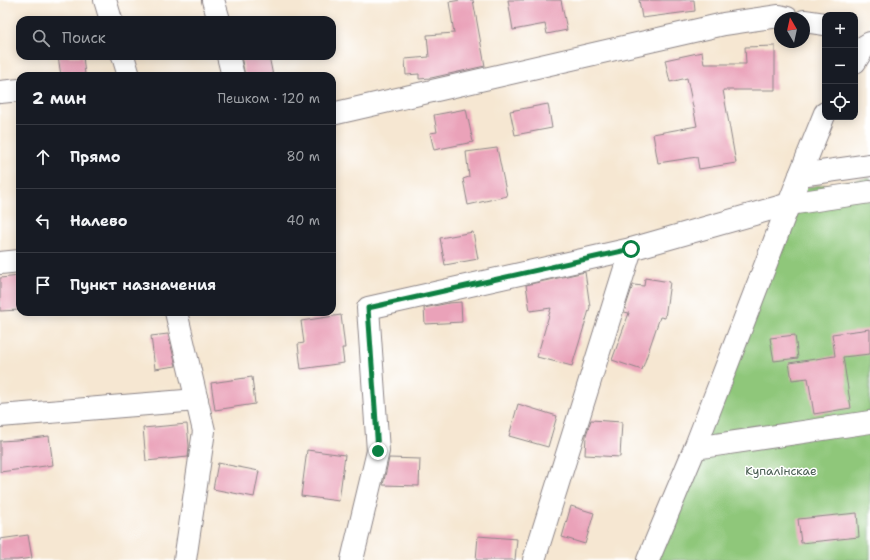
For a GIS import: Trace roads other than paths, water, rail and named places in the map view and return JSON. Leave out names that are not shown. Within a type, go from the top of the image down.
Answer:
[{"type":"street","points":[[105,0],[110,16]]},
{"type":"street","points":[[214,0],[218,16]]},
{"type":"street","points":[[336,113],[724,24],[774,17]]},
{"type":"street","points":[[810,22],[822,24]]},
{"type":"street","points":[[124,60],[128,72]]},
{"type":"street","points":[[229,60],[232,72]]},
{"type":"street","points":[[0,92],[16,90]]},
{"type":"street","points":[[648,560],[695,448],[822,120]]},
{"type":"street","points":[[800,175],[870,165]]},
{"type":"street","points":[[352,560],[378,451],[368,308],[631,249],[789,204],[870,192]]},
{"type":"street","points":[[534,560],[631,249]]},
{"type":"street","points":[[0,263],[16,261]]},
{"type":"street","points":[[177,316],[198,400],[204,431],[185,560]]},
{"type":"street","points":[[0,416],[198,400]]},
{"type":"street","points":[[695,448],[870,422]]},
{"type":"park label","name":"Купалінскае","points":[[781,471]]}]
